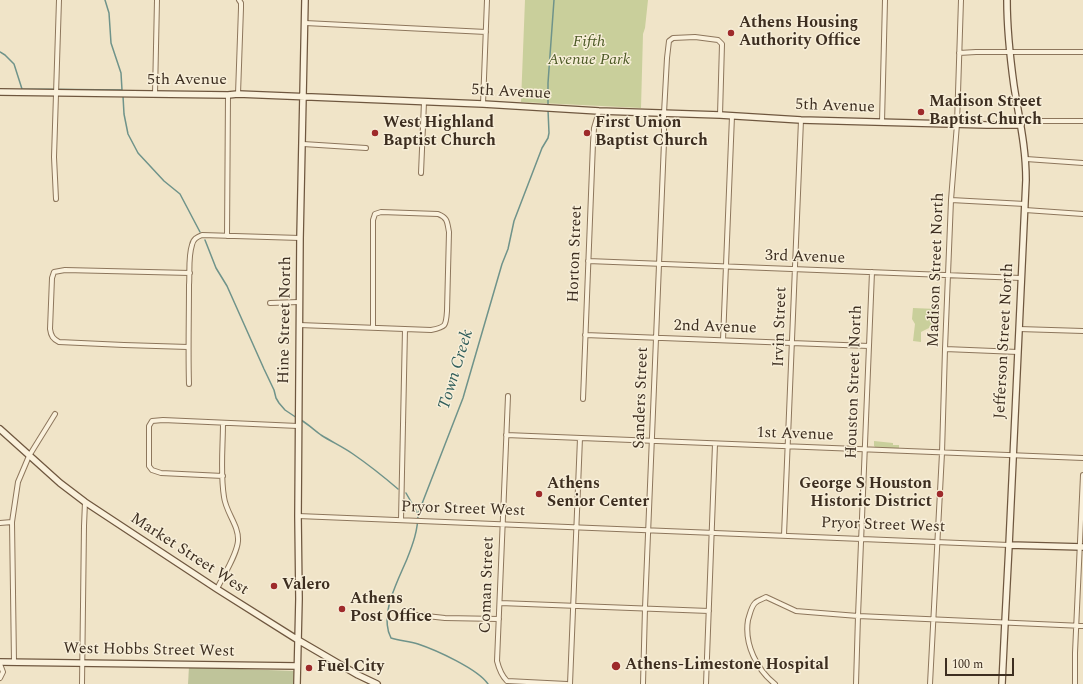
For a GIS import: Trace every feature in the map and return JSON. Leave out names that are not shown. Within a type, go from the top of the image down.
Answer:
[{"type":"street","points":[[56,199],[54,157],[59,0]]},
{"type":"street","points":[[155,94],[157,0]]},
{"type":"street","points":[[238,94],[241,8],[241,3],[239,0]]},
{"type":"street","name":"Hine Street North","points":[[297,684],[299,599],[299,302],[305,0]]},
{"type":"street","points":[[483,104],[487,0]]},
{"type":"street","points":[[882,122],[885,0]]},
{"type":"street","name":"Madison Street North","points":[[934,620],[942,453],[951,200],[961,0]]},
{"type":"street","name":"Jefferson Street North","points":[[1002,684],[1010,544],[1026,159],[1014,86],[1007,24],[1007,0]]},
{"type":"street","points":[[305,23],[486,32]]},
{"type":"street","name":"Sanders Street","points":[[643,684],[664,113],[669,41],[673,38],[707,38],[718,40],[722,44],[720,115]]},
{"type":"street","points":[[959,52],[1083,52]]},
{"type":"street","name":"5th Avenue","points":[[0,92],[238,94],[483,104],[598,111],[720,115],[801,120],[956,124],[1083,121]]},
{"type":"street","points":[[227,236],[228,95]]},
{"type":"street","points":[[421,173],[424,102]]},
{"type":"street","name":"Horton Street","points":[[583,400],[593,143],[594,128],[598,111]]},
{"type":"street","points":[[723,340],[732,116]]},
{"type":"street","name":"Irvin Street","points":[[784,535],[801,120]]},
{"type":"street","points":[[303,144],[366,148]]},
{"type":"street","points":[[1026,159],[1083,163]]},
{"type":"street","points":[[951,200],[1025,204]]},
{"type":"street","points":[[1025,210],[1083,214]]},
{"type":"street","points":[[300,325],[431,330],[442,328],[446,323],[447,315],[449,232],[447,221],[444,216],[438,214],[381,212],[375,214],[373,220],[373,327]]},
{"type":"street","points":[[189,384],[188,347],[190,273],[191,246],[193,241],[202,235],[300,238]]},
{"type":"street","name":"3rd Avenue","points":[[588,261],[1021,278]]},
{"type":"street","points":[[188,347],[59,342],[54,339],[51,334],[52,278],[54,272],[65,270],[190,273]]},
{"type":"street","name":"Houston Street North","points":[[856,684],[872,272]]},
{"type":"street","points":[[270,303],[299,302]]},
{"type":"street","points":[[1019,328],[1083,331]]},
{"type":"street","points":[[401,520],[405,329]]},
{"type":"street","name":"2nd Avenue","points":[[585,335],[869,346]]},
{"type":"street","points":[[945,349],[1018,352]]},
{"type":"street","name":"Coman Street","points":[[508,396],[497,661],[499,670],[503,678],[507,681],[569,684]]},
{"type":"street","points":[[14,662],[12,522],[18,482],[29,456],[55,414]]},
{"type":"street","points":[[222,476],[161,473],[152,470],[149,466],[148,460],[149,426],[152,421],[163,420],[298,426]]},
{"type":"street","points":[[217,589],[235,552],[238,541],[236,530],[224,498],[222,476],[223,423]]},
{"type":"street","name":"Market Street West","points":[[0,429],[60,483],[85,502],[217,589],[298,640],[358,675],[377,684]]},
{"type":"street","name":"1st Avenue","points":[[506,435],[1083,458]]},
{"type":"street","points":[[569,684],[580,438]]},
{"type":"street","points":[[706,684],[715,444]]},
{"type":"street","points":[[1075,684],[1076,625],[1081,547],[1083,475]]},
{"type":"street","points":[[82,684],[85,502]]},
{"type":"street","name":"Pryor Street West","points":[[298,516],[1081,547]]},
{"type":"street","points":[[0,523],[12,522]]},
{"type":"street","points":[[775,684],[766,676],[756,662],[749,640],[748,629],[750,612],[756,602],[766,597],[796,611],[934,620],[1083,626]]},
{"type":"street","points":[[500,602],[709,611]]},
{"type":"street","points":[[399,616],[417,615],[444,618],[499,619]]},
{"type":"street","points":[[930,684],[934,620]]},
{"type":"street","name":"West Hobbs Street West","points":[[0,663],[82,662],[297,666]]},
{"type":"street","points":[[0,663],[4,672],[0,678]]},
{"type":"green space","name":"Fifth Avenue Park","points":[[525,0],[648,0],[643,34],[641,108],[521,102]]},
{"type":"green space","points":[[913,308],[937,309],[935,325],[921,332],[921,342],[913,341],[915,324],[912,319]]},
{"type":"green space","points":[[874,441],[893,443],[893,445],[899,445],[899,448],[876,448],[874,446]]},
{"type":"green space","points":[[189,667],[294,671],[293,684],[188,684]]},
{"type":"waterway","points":[[105,0],[109,13],[111,43],[121,73],[122,90]]},
{"type":"waterway","name":"Town Creek","points":[[548,106],[548,83],[554,0]]},
{"type":"waterway","points":[[0,52],[14,64],[22,89],[122,90]]},
{"type":"waterway","points":[[123,96],[124,114],[128,134],[138,153],[164,181],[180,194],[200,232]]},
{"type":"waterway","name":"Town Creek","points":[[488,684],[475,672],[445,655],[418,644],[391,638],[387,621],[393,593],[413,542],[418,514],[463,398],[502,264],[508,249],[514,221],[542,148],[548,138],[548,110]]},
{"type":"waterway","points":[[205,240],[216,268],[227,286],[274,390],[276,398],[285,410],[297,418]]},
{"type":"waterway","points":[[301,420],[321,435],[359,458],[398,489]]},
{"type":"waterway","points":[[406,493],[418,514]]},
{"type":"place","name":"Athens Housing Authority Office","points":[[731,33]]},
{"type":"place","name":"Madison Street Baptist Church","points":[[921,112]]},
{"type":"place","name":"West Highland Baptist Church","points":[[375,133]]},
{"type":"place","name":"First Union Baptist Church","points":[[587,133]]},
{"type":"place","name":"Athens Senior Center","points":[[539,494]]},
{"type":"place","name":"George S Houston Historic District","points":[[940,494]]},
{"type":"place","name":"Valero","points":[[274,586]]},
{"type":"place","name":"Athens Post Office","points":[[342,609]]},
{"type":"place","name":"Athens-Limestone Hospital","points":[[616,666]]},
{"type":"place","name":"Fuel City","points":[[309,668]]}]
